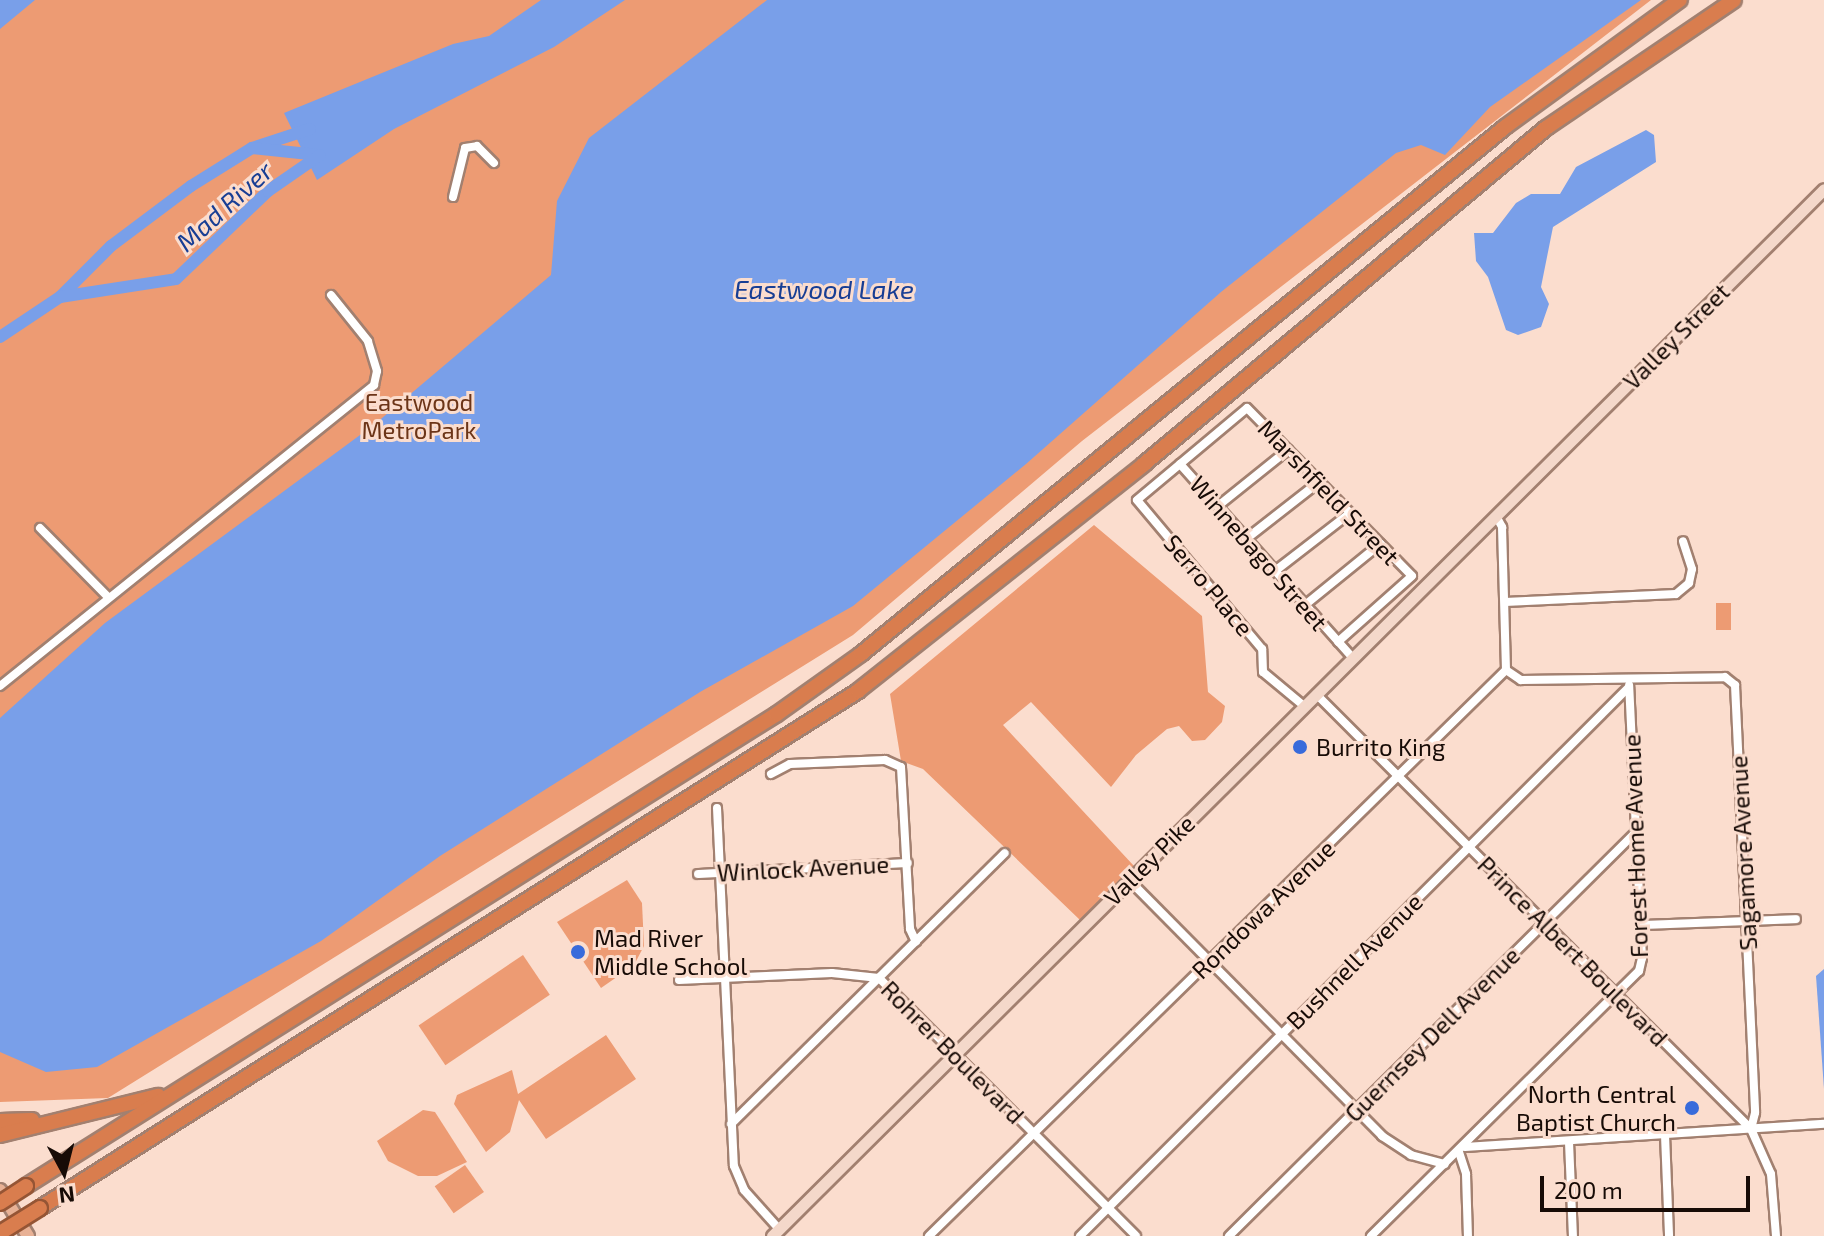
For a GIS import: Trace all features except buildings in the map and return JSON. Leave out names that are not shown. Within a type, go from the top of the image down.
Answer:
[{"type":"highway","points":[[0,1203],[777,714],[861,654],[1505,127],[1680,0]]},
{"type":"highway","points":[[0,1233],[858,691],[1144,464],[1546,128],[1734,0]]},
{"type":"highway","points":[[0,1135],[142,1102],[202,1076]]},
{"type":"highway","points":[[0,1121],[84,1115]]},
{"type":"main road","points":[[0,1190],[28,1236]]},
{"type":"main road","points":[[0,1221],[10,1236]]},
{"type":"street","points":[[453,197],[465,148],[477,146],[494,163]]},
{"type":"street","name":"Valley Street","points":[[1528,484],[1824,189]]},
{"type":"street","points":[[0,686],[374,385],[377,371],[368,341],[331,295]]},
{"type":"street","name":"Marshfield Street","points":[[1180,464],[1247,408],[1412,576],[1338,642]]},
{"type":"street","points":[[1218,506],[1288,450]]},
{"type":"street","name":"Serro Place","points":[[1180,464],[1137,500],[1262,649],[1263,672],[1304,706]]},
{"type":"street","name":"Winnebago Street","points":[[1180,464],[1353,658]]},
{"type":"street","points":[[1246,539],[1319,482]]},
{"type":"street","name":"Valley Pike","points":[[779,1234],[957,1052],[1528,484]]},
{"type":"street","points":[[1275,571],[1350,513]]},
{"type":"street","points":[[1496,516],[1502,527],[1506,670],[1521,680],[1629,683]]},
{"type":"street","points":[[40,528],[108,597]]},
{"type":"street","points":[[1505,602],[1676,594],[1689,583],[1692,569],[1683,541]]},
{"type":"street","points":[[1305,605],[1380,544]]},
{"type":"street","name":"Rondowa Avenue","points":[[929,1236],[1506,670]]},
{"type":"street","name":"Sagamore Avenue","points":[[1629,683],[1725,677],[1735,685],[1755,1113],[1751,1129]]},
{"type":"street","name":"Forest Home Avenue","points":[[1371,1236],[1618,997],[1641,964],[1629,683]]},
{"type":"street","name":"Bushnell Avenue","points":[[1080,1236],[1629,683]]},
{"type":"street","name":"Prince Albert Boulevard","points":[[1316,694],[1751,1129],[1771,1174],[1776,1236]]},
{"type":"street","points":[[771,774],[790,764],[897,763],[905,776],[910,929],[916,942]]},
{"type":"street","points":[[717,808],[736,1177],[779,1234]]},
{"type":"street","name":"Guernsey Dell Avenue","points":[[1229,1236],[1635,833]]},
{"type":"street","points":[[731,1124],[1005,853]]},
{"type":"street","name":"Winlock Avenue","points":[[698,874],[908,863]]},
{"type":"street","points":[[1129,880],[1392,1144],[1445,1164]]},
{"type":"street","points":[[1641,925],[1796,919]]},
{"type":"street","name":"Rohrer Boulevard","points":[[679,980],[832,973],[879,978],[957,1052],[1136,1236]]},
{"type":"street","points":[[1468,1236],[1462,1149],[1824,1124]]},
{"type":"street","points":[[1665,1135],[1669,1236]]},
{"type":"street","points":[[1569,1142],[1573,1236]]},
{"type":"green space","name":"Eastwood Lake","points":[[0,0],[1651,0],[1082,441],[853,635],[108,1098],[0,1102]]},
{"type":"green space","points":[[1094,525],[1202,616],[1208,692],[1225,706],[1222,722],[1205,740],[1192,741],[1179,726],[1167,729],[1136,755],[1111,787],[1031,702],[1003,725],[1134,866],[1080,920],[923,769],[901,761],[890,694]]},
{"type":"green space","points":[[1716,603],[1731,603],[1731,630],[1716,630]]},
{"type":"green space","points":[[627,880],[642,903],[644,946],[634,965],[601,988],[557,922]]},
{"type":"green space","points":[[523,955],[550,995],[445,1065],[419,1025]]},
{"type":"green space","points":[[606,1035],[636,1079],[546,1139],[519,1100],[510,1132],[486,1152],[454,1104],[457,1095],[512,1070],[518,1094]]},
{"type":"green space","points":[[423,1110],[435,1112],[467,1162],[437,1176],[418,1176],[388,1161],[377,1141]]},
{"type":"green space","points":[[465,1165],[484,1192],[454,1213],[435,1186]]},
{"type":"water","points":[[0,0],[35,0],[0,29]]},
{"type":"water","points":[[541,0],[625,0],[554,47],[394,129],[317,180],[284,113],[453,44],[489,36]]},
{"type":"water","name":"Eastwood Lake","points":[[767,0],[1641,0],[1490,107],[1445,155],[1421,145],[1396,153],[1221,292],[1026,464],[853,606],[700,692],[440,856],[321,941],[97,1067],[46,1072],[0,1052],[0,718],[105,623],[375,424],[551,275],[557,201],[589,138]]},
{"type":"water","points":[[1646,130],[1654,135],[1656,162],[1553,227],[1541,287],[1549,304],[1541,327],[1518,335],[1506,330],[1488,277],[1476,261],[1474,233],[1493,233],[1516,203],[1531,194],[1560,194],[1576,167]]},
{"type":"water","points":[[1824,969],[1824,1089],[1816,976]]},
{"type":"waterway","name":"Mad River","points":[[252,148],[310,129]]},
{"type":"waterway","points":[[60,297],[111,246],[191,186],[252,148],[319,155]]},
{"type":"waterway","name":"Mad River","points":[[0,337],[60,297],[176,279],[268,191],[320,155]]},
{"type":"place","name":"Burrito King","points":[[1300,747]]},
{"type":"place","name":"Mad River Middle School","points":[[578,952]]},
{"type":"place","name":"North Central Baptist Church","points":[[1692,1108]]},
{"type":"park label","name":"Eastwood MetroPark","points":[[419,416]]}]
